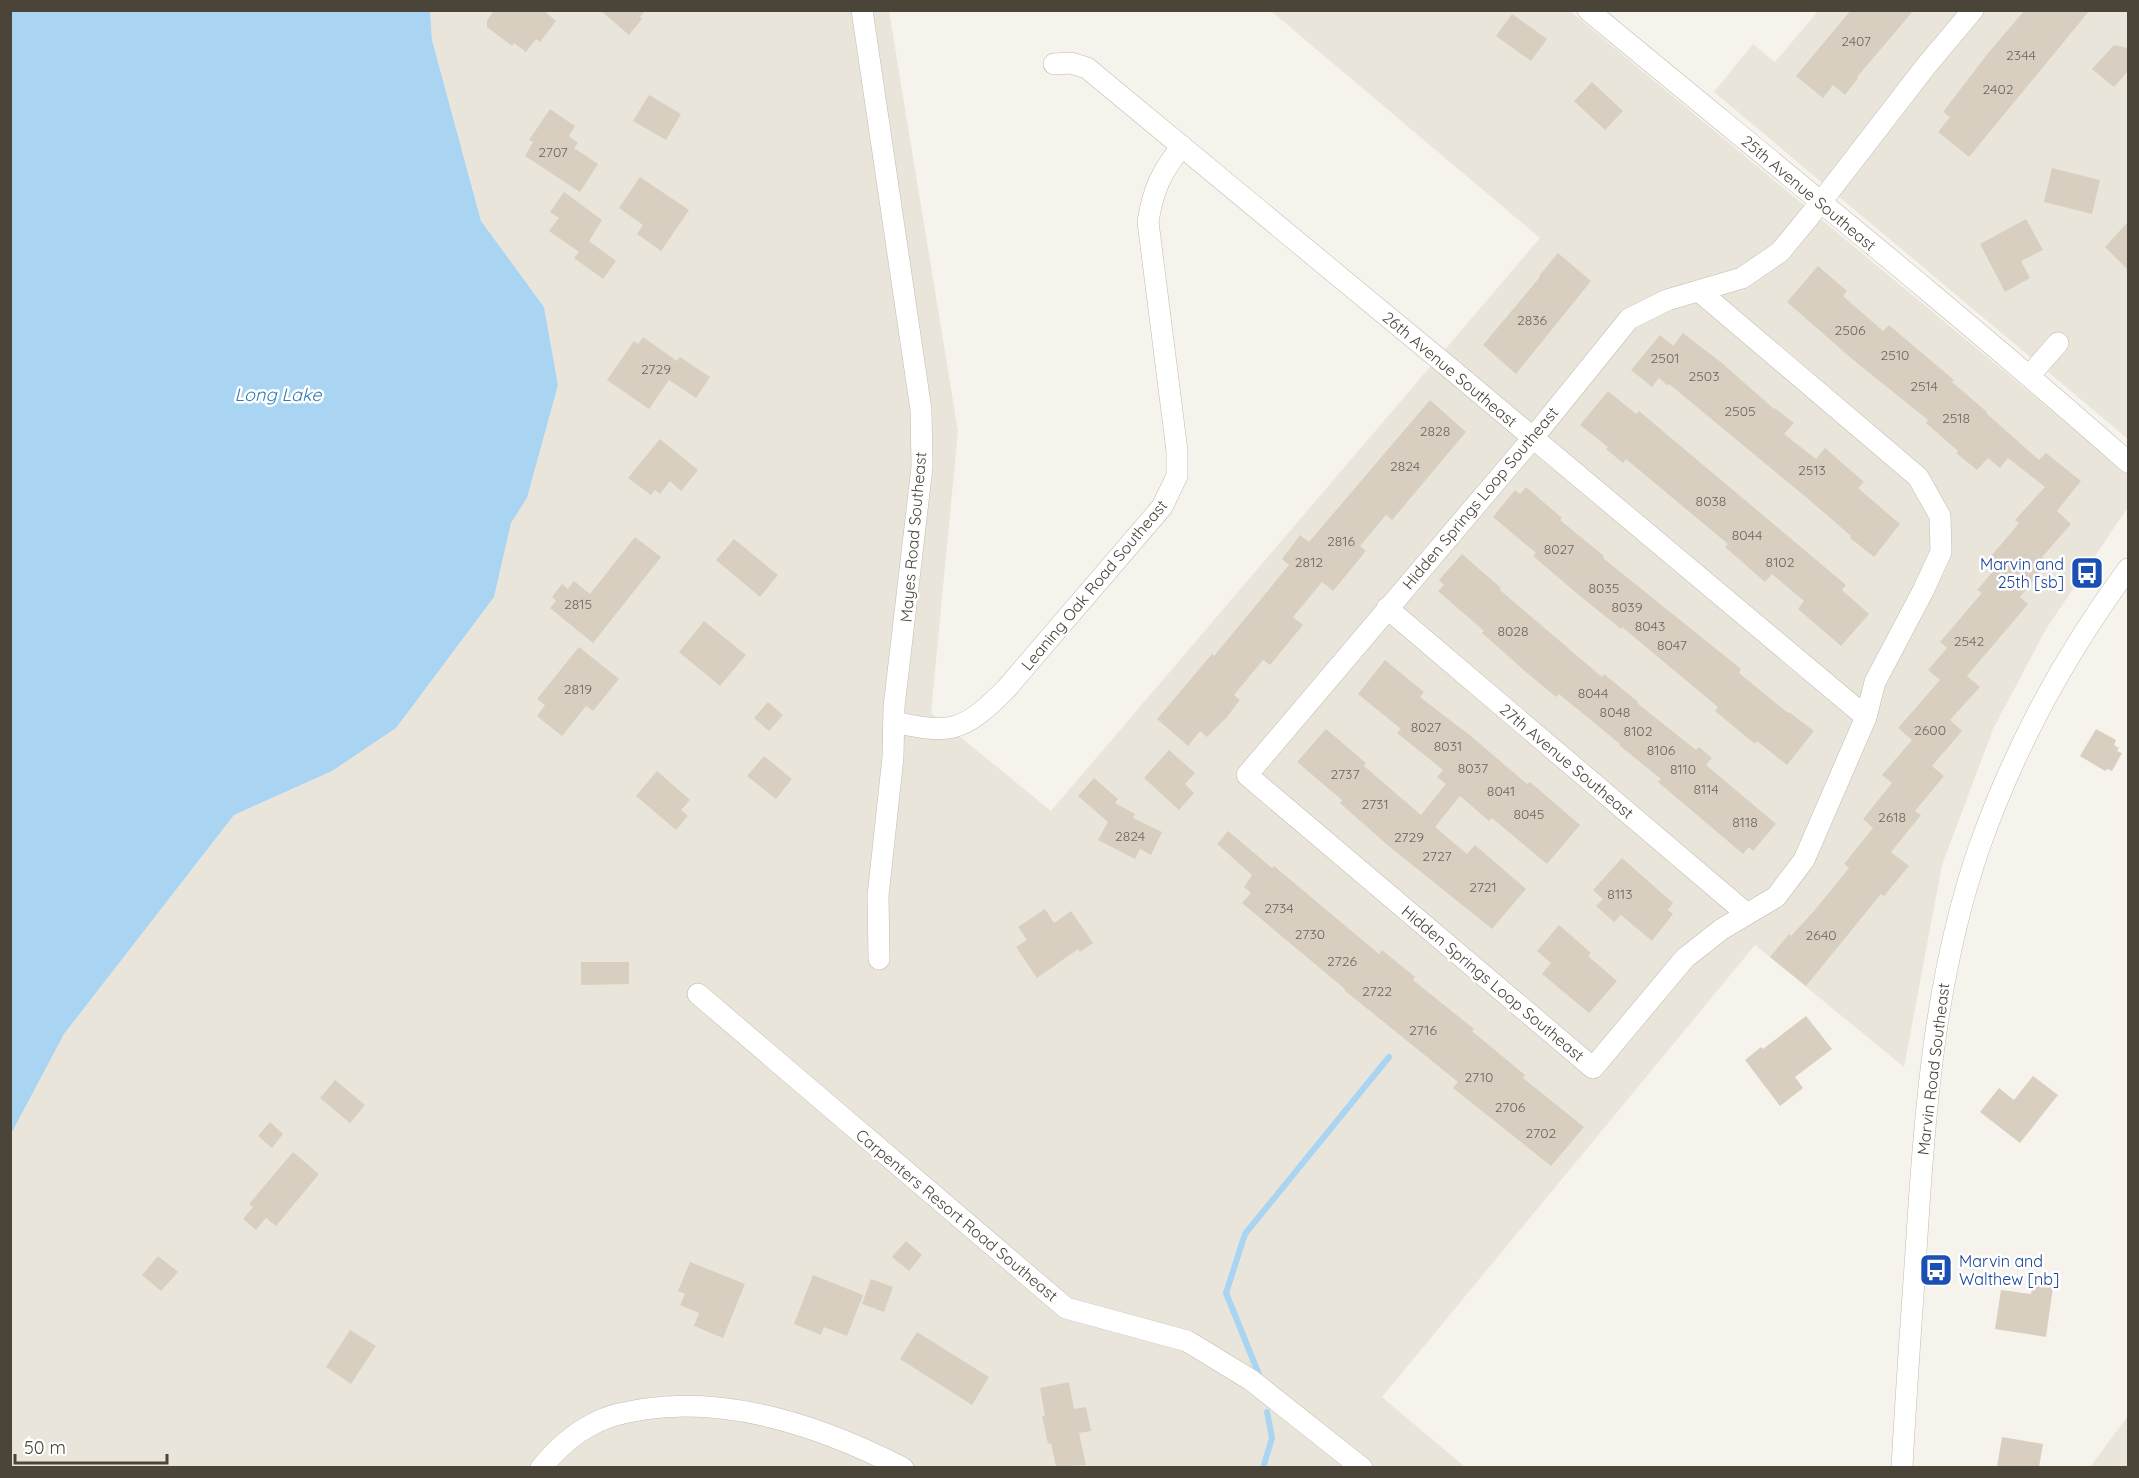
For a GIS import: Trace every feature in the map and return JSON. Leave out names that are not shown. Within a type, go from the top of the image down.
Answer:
[{"type":"street","name":"Mayes Road Southeast","points":[[862,10],[921,410],[922,467],[894,722],[893,757],[878,896],[879,958]]},
{"type":"street","name":"25th Avenue Southeast","points":[[1588,10],[2029,376],[2128,462]]},
{"type":"street","name":"Hidden Springs Loop Southeast","points":[[1698,291],[1918,477],[1940,516],[1941,552],[1875,682],[1866,717],[1804,860],[1776,897],[1722,929],[1685,957],[1593,1068],[1247,775],[1532,439],[1629,319],[1667,300],[1742,278],[1780,252],[1926,66],[1973,10]]},
{"type":"street","name":"26th Avenue Southeast","points":[[1054,64],[1071,63],[1087,68],[1866,717]]},
{"type":"street","name":"Leaning Oak Road Southeast","points":[[894,722],[927,729],[943,729],[959,726],[981,714],[1006,689],[1162,507],[1172,489],[1177,476],[1177,451],[1148,222],[1151,200],[1163,170],[1182,146]]},
{"type":"street","points":[[2029,376],[2058,343]]},
{"type":"street","name":"Marvin Road Southeast","points":[[1902,1467],[1922,1159],[1936,1026],[1956,926],[1979,849],[2016,756],[2058,675],[2128,569]]},
{"type":"street","name":"27th Avenue Southeast","points":[[1387,608],[1747,914]]},
{"type":"street","name":"Carpenters Resort Road Southeast","points":[[698,994],[1066,1308],[1187,1341],[1251,1380],[1362,1467]]},
{"type":"street","points":[[541,1467],[556,1450],[601,1420],[620,1413],[660,1407],[702,1406],[755,1413],[824,1432],[903,1467]]},
{"type":"shaded area","points":[[430,11],[889,11],[958,431],[931,713],[1051,811],[1540,238],[1271,11],[1570,11],[2128,474],[2128,507],[2046,629],[1993,729],[1942,865],[1904,1067],[1755,945],[1382,1397],[1465,1467],[11,1468],[11,1134],[64,1034],[234,815],[332,771],[494,597],[511,523],[527,498],[558,385],[544,307],[481,221],[432,40]]},
{"type":"shaded area","points":[[1818,11],[2128,11],[2128,439],[1714,92],[1753,44],[1775,62]]},
{"type":"shaded area","points":[[2128,1416],[2128,1467],[2090,1467]]},
{"type":"water","name":"Long Lake","points":[[11,10],[430,11],[432,40],[481,221],[544,307],[558,385],[527,498],[511,523],[494,597],[396,728],[332,771],[234,815],[64,1034],[11,1134]]},
{"type":"building","points":[[543,10],[556,21],[540,42],[536,39],[526,52],[514,43],[512,46],[487,27],[487,20],[494,11]]},
{"type":"building","points":[[600,10],[646,10],[629,35]]},
{"type":"building","points":[[1851,10],[1914,10],[1857,77],[1845,95],[1833,85],[1823,98],[1796,76]]},
{"type":"building","points":[[2025,10],[2090,10],[1969,157],[1938,132],[1950,117],[1943,112]]},
{"type":"building","points":[[1512,14],[1547,39],[1531,61],[1496,36]]},
{"type":"building","points":[[2114,45],[2128,48],[2128,71],[2114,87],[2092,69]]},
{"type":"building","points":[[1592,82],[1623,111],[1605,130],[1574,101]]},
{"type":"building","points":[[649,95],[681,114],[666,140],[633,121]]},
{"type":"building","points":[[550,109],[575,126],[569,136],[578,143],[574,148],[598,164],[580,192],[525,156],[533,142],[529,140]]},
{"type":"building","points":[[2052,168],[2100,180],[2092,214],[2044,202]]},
{"type":"building","points":[[640,177],[689,210],[661,251],[637,234],[643,225],[619,208]]},
{"type":"building","points":[[564,192],[602,220],[589,241],[616,261],[603,279],[574,258],[579,252],[549,231],[559,218],[550,212]]},
{"type":"building","points":[[2026,219],[2043,250],[2021,261],[2030,278],[2005,292],[1980,244]]},
{"type":"building","points":[[2128,222],[2128,270],[2105,247]]},
{"type":"building","points":[[1558,253],[1591,281],[1516,374],[1483,345]]},
{"type":"building","points":[[1818,266],[1847,291],[1843,296],[1883,331],[1889,325],[1954,380],[1952,382],[2039,460],[2046,453],[2081,481],[2057,511],[2071,524],[2042,557],[2049,562],[2020,597],[2028,604],[1967,676],[1980,687],[1950,720],[1962,731],[1932,766],[1944,776],[1915,811],[1921,815],[1891,852],[1909,866],[1884,896],[1881,894],[1806,986],[1770,957],[1789,934],[1791,936],[1814,911],[1849,868],[1844,864],[1873,828],[1863,819],[1892,783],[1882,775],[1912,740],[1898,728],[1940,680],[1928,670],[1947,648],[1940,642],[1982,593],[1977,590],[1996,568],[1987,561],[2019,523],[2015,520],[2045,487],[2008,458],[2000,468],[1988,458],[1977,470],[1926,423],[1928,420],[1851,358],[1787,302]]},
{"type":"building","points":[[1683,333],[1794,423],[1784,434],[1816,459],[1825,448],[1864,482],[1858,488],[1900,524],[1874,557],[1807,498],[1669,384],[1668,386],[1659,378],[1652,387],[1631,370],[1660,335],[1673,346]]},
{"type":"building","points":[[643,337],[677,361],[680,357],[710,377],[696,398],[669,380],[649,409],[607,380],[634,341],[638,344]]},
{"type":"building","points":[[1608,391],[1636,414],[1639,411],[1846,585],[1842,590],[1869,614],[1841,646],[1798,609],[1804,601],[1772,574],[1765,582],[1725,547],[1728,544],[1626,459],[1623,463],[1606,449],[1608,447],[1580,425]]},
{"type":"building","points":[[1430,400],[1466,432],[1392,520],[1386,515],[1360,546],[1366,551],[1333,591],[1322,582],[1293,617],[1303,625],[1270,665],[1263,660],[1234,695],[1240,700],[1227,717],[1207,737],[1200,731],[1188,746],[1157,719],[1212,654],[1214,656],[1289,565],[1282,559],[1300,535],[1309,542]]},
{"type":"building","points":[[660,439],[698,470],[681,491],[670,481],[660,494],[655,490],[651,495],[628,478]]},
{"type":"building","points":[[1526,487],[1562,518],[1560,520],[1604,556],[1603,558],[1741,669],[1739,673],[1814,731],[1787,765],[1757,741],[1755,744],[1715,711],[1718,707],[1622,627],[1621,629],[1580,596],[1533,556],[1536,553],[1493,517],[1515,490],[1520,494]]},
{"type":"building","points":[[635,537],[661,557],[593,643],[550,608],[556,601],[552,597],[562,584],[568,589],[574,581],[590,594]]},
{"type":"building","points":[[734,539],[778,575],[760,597],[716,560]]},
{"type":"building","points":[[1462,554],[1501,588],[1500,590],[1602,677],[1604,674],[1696,750],[1699,747],[1712,758],[1706,765],[1776,824],[1753,851],[1749,847],[1743,854],[1658,782],[1661,779],[1620,744],[1559,694],[1556,697],[1526,672],[1438,591],[1444,585],[1439,580]]},
{"type":"building","points":[[704,621],[746,655],[720,686],[679,652]]},
{"type":"building","points":[[579,647],[619,679],[593,711],[586,706],[562,736],[537,716],[545,705],[537,699]]},
{"type":"building","points":[[1385,660],[1424,692],[1420,697],[1527,784],[1530,782],[1580,825],[1547,864],[1492,818],[1489,821],[1460,796],[1435,827],[1467,854],[1475,845],[1526,889],[1492,929],[1385,843],[1340,803],[1342,800],[1297,762],[1326,729],[1366,763],[1364,766],[1421,815],[1446,784],[1437,777],[1443,770],[1397,733],[1401,729],[1358,694]]},
{"type":"building","points":[[768,702],[783,715],[769,731],[754,718]]},
{"type":"building","points":[[2096,729],[2116,740],[2114,745],[2119,748],[2117,751],[2122,753],[2112,771],[2107,769],[2105,771],[2080,756]]},
{"type":"building","points":[[1169,750],[1195,773],[1185,784],[1194,793],[1179,810],[1144,778]]},
{"type":"building","points":[[764,756],[792,779],[776,799],[747,776]]},
{"type":"building","points":[[657,771],[690,800],[681,810],[688,816],[676,830],[636,796]]},
{"type":"building","points":[[1094,778],[1118,799],[1115,803],[1135,814],[1133,818],[1162,832],[1151,855],[1140,849],[1135,859],[1098,840],[1108,822],[1078,796]]},
{"type":"building","points":[[1228,831],[1272,868],[1274,866],[1379,954],[1382,950],[1415,977],[1413,980],[1474,1029],[1472,1031],[1525,1075],[1523,1078],[1584,1127],[1551,1166],[1453,1088],[1458,1082],[1344,990],[1242,903],[1251,893],[1244,887],[1252,875],[1217,844]]},
{"type":"building","points":[[1622,858],[1673,903],[1668,910],[1673,914],[1652,941],[1621,915],[1614,922],[1596,906],[1603,899],[1593,890]]},
{"type":"building","points":[[1045,909],[1054,923],[1071,911],[1093,943],[1080,952],[1078,949],[1037,978],[1016,947],[1027,940],[1018,927]]},
{"type":"building","points":[[1559,925],[1591,953],[1588,956],[1617,981],[1589,1013],[1542,974],[1551,963],[1537,951]]},
{"type":"building","points":[[581,962],[629,962],[629,984],[581,985]]},
{"type":"building","points":[[1806,1016],[1832,1049],[1795,1077],[1803,1088],[1780,1106],[1745,1060]]},
{"type":"building","points":[[2033,1076],[2058,1095],[2020,1143],[1980,1112],[1999,1088],[2014,1100]]},
{"type":"building","points":[[335,1080],[365,1105],[350,1123],[320,1098]]},
{"type":"building","points":[[270,1122],[283,1134],[272,1148],[258,1136]]},
{"type":"building","points":[[293,1152],[319,1174],[276,1226],[266,1218],[256,1230],[243,1219],[253,1207],[249,1204]]},
{"type":"building","points":[[906,1241],[922,1255],[909,1271],[892,1257]]},
{"type":"building","points":[[158,1256],[178,1272],[161,1291],[142,1275]]},
{"type":"building","points":[[690,1262],[745,1284],[723,1338],[694,1326],[699,1313],[680,1305],[685,1294],[678,1291]]},
{"type":"building","points":[[813,1275],[863,1295],[847,1336],[824,1327],[821,1335],[794,1324]]},
{"type":"building","points":[[871,1279],[893,1287],[884,1312],[862,1304]]},
{"type":"building","points":[[2033,1284],[2053,1287],[2046,1337],[1995,1329],[2001,1290],[2031,1294]]},
{"type":"building","points":[[350,1330],[376,1346],[351,1384],[326,1367]]},
{"type":"building","points":[[917,1332],[989,1377],[972,1405],[900,1359]]},
{"type":"building","points":[[1069,1382],[1074,1409],[1086,1407],[1091,1431],[1079,1433],[1086,1465],[1056,1467],[1042,1416],[1045,1416],[1040,1388]]},
{"type":"building","points":[[2002,1437],[2043,1444],[2039,1467],[1997,1467]]},
{"type":"waterway","points":[[1260,1377],[1226,1293],[1245,1234],[1389,1057]]},
{"type":"waterway","points":[[1263,1468],[1272,1438],[1267,1412]]},
{"type":"place","name":"Marvin and 25th [sb]","points":[[2087,573]]},
{"type":"place","name":"Marvin and Walthew [nb]","points":[[1936,1270]]}]
